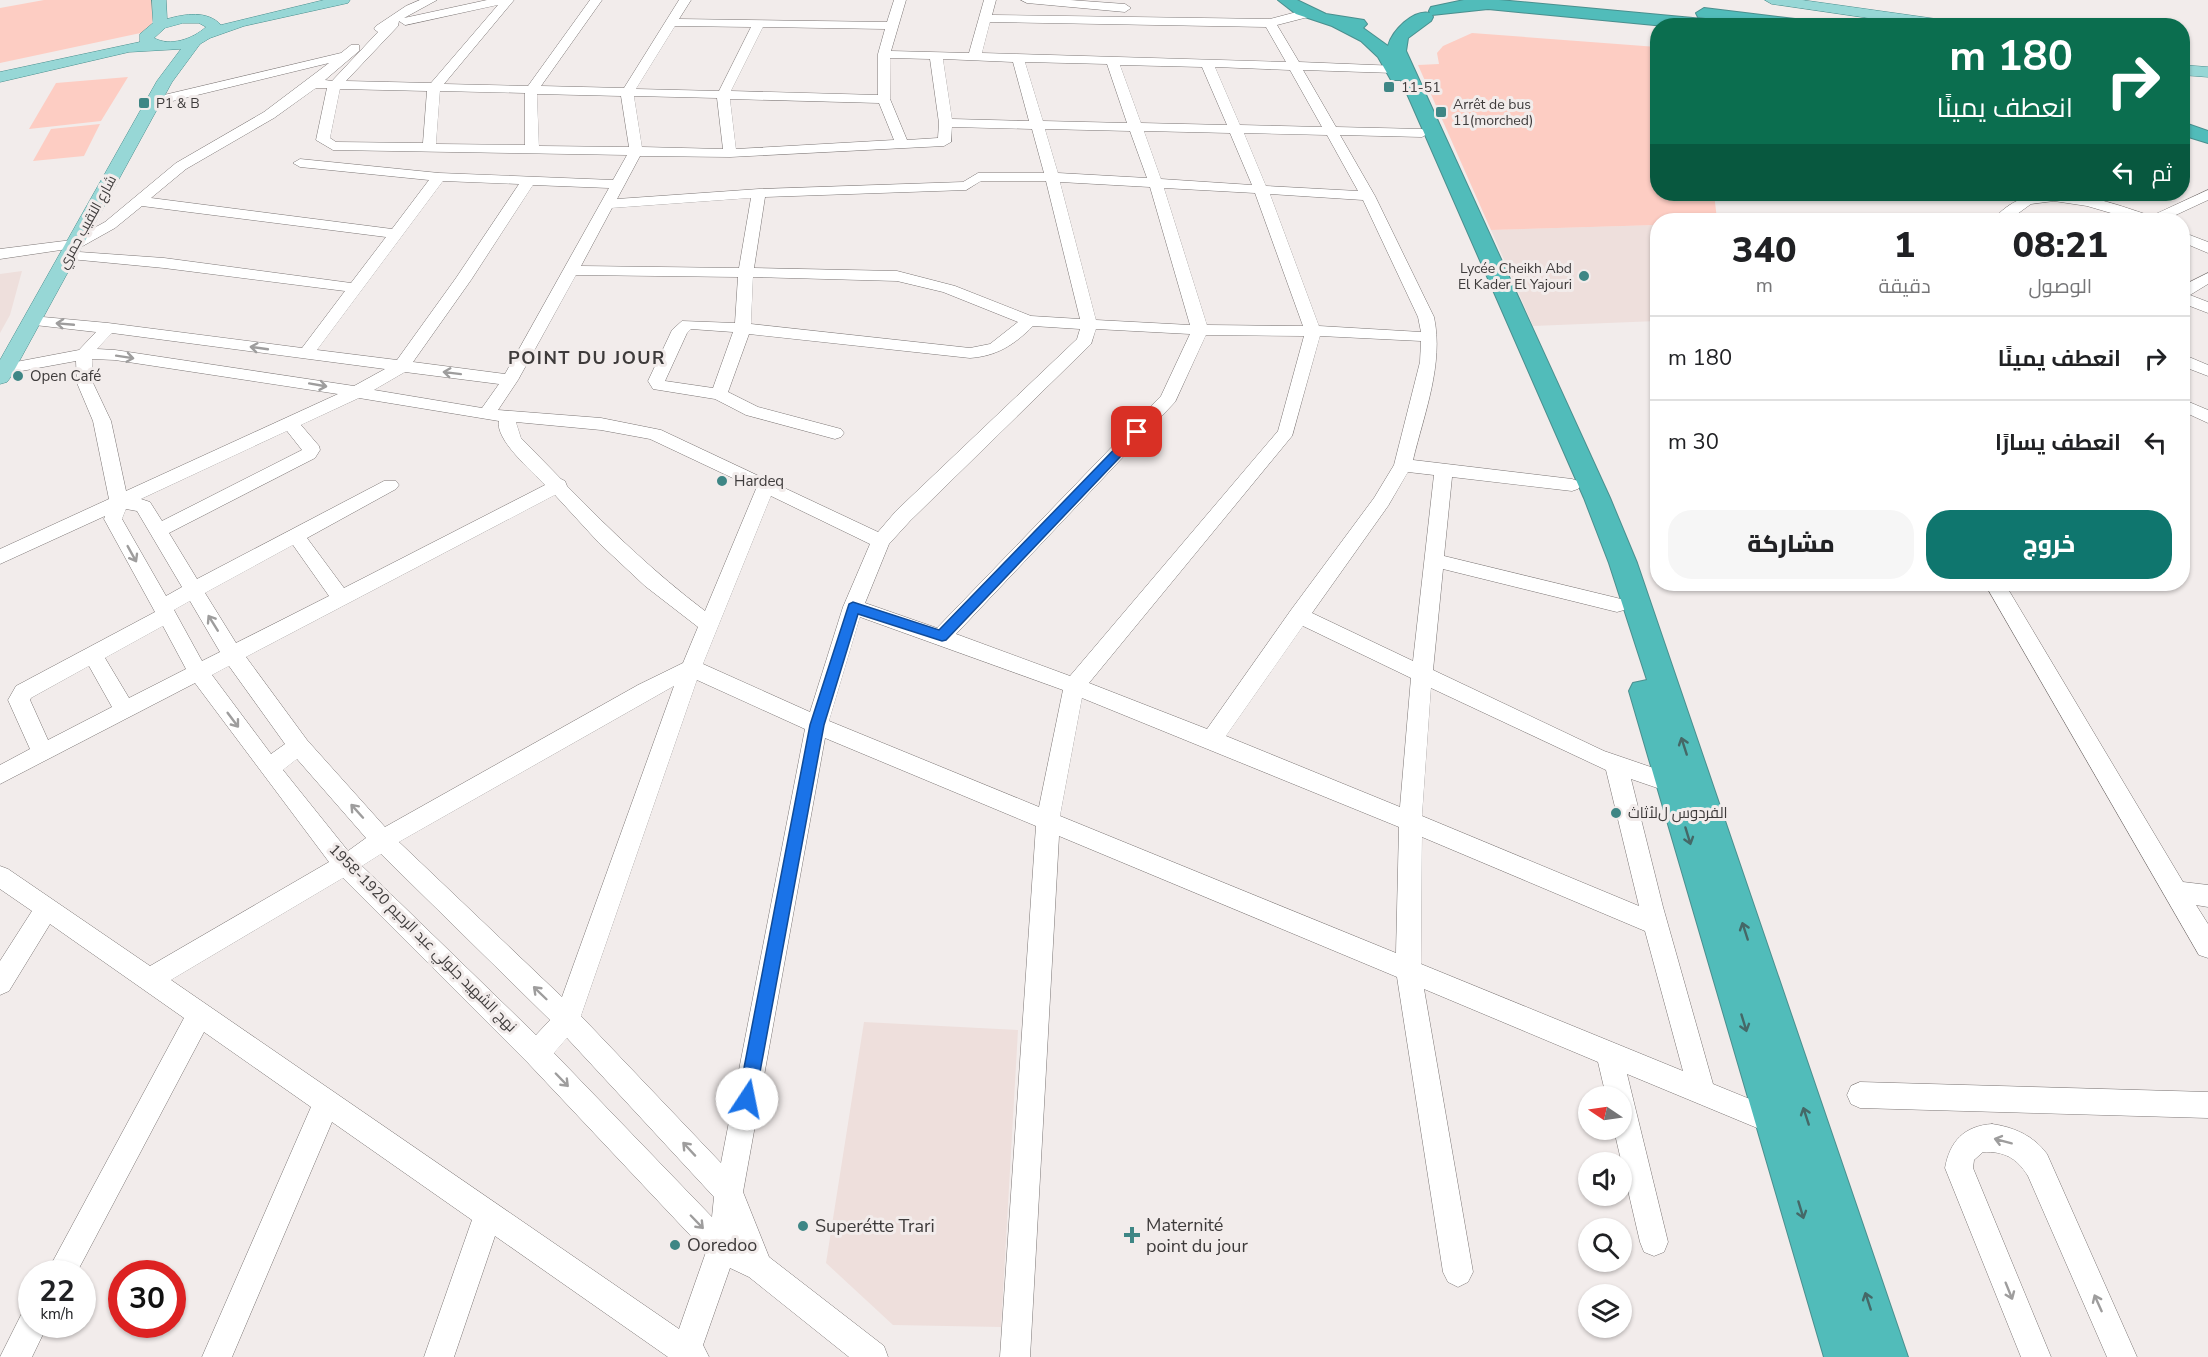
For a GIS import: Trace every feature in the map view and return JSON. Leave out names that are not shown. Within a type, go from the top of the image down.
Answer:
[{"type":"highway","points":[[1561,0],[1735,18]]},
{"type":"highway","points":[[1286,1],[1308,13],[1338,22],[1376,43],[1384,50],[1422,133],[1572,485],[1598,549],[1617,606],[1846,1357]]},
{"type":"highway","points":[[1338,22],[1384,25],[1436,9],[1464,4],[1488,4],[1650,19]]},
{"type":"highway","points":[[1436,9],[1406,31],[1397,41],[1396,47],[1400,59],[1597,498],[1623,563],[1886,1357]]},
{"type":"highway","points":[[2190,119],[2208,125]]},
{"type":"highway","points":[[2190,131],[2208,137]]},
{"type":"main road","points":[[159,0],[155,28],[146,40],[163,45],[175,65]]},
{"type":"main road","points":[[173,0],[179,10],[214,25],[200,38]]},
{"type":"main road","points":[[0,67],[155,28],[300,0]]},
{"type":"main road","points":[[0,77],[129,48],[200,38],[240,23],[343,0]]},
{"type":"main road","points":[[1772,0],[1901,18]]},
{"type":"main road","name":"شارع النقيب حمري","points":[[2,374],[73,249],[152,102],[175,65],[200,38]]},
{"type":"main road","points":[[2190,71],[2208,72]]},
{"type":"street","points":[[73,249],[117,221],[181,166],[256,122],[313,84],[345,56],[410,8],[431,0]]},
{"type":"street","points":[[502,0],[389,24],[334,86],[323,140],[333,146],[730,153],[944,142],[946,123],[936,55]]},
{"type":"street","points":[[429,148],[434,88],[508,0]]},
{"type":"street","points":[[532,150],[531,91],[597,0]]},
{"type":"street","points":[[486,414],[510,380],[609,204],[636,151],[627,93],[685,0]]},
{"type":"street","points":[[900,0],[884,54],[884,99],[902,143]]},
{"type":"street","points":[[975,55],[990,0]]},
{"type":"street","points":[[1026,0],[1270,23]]},
{"type":"street","points":[[986,18],[1270,23],[1308,13]]},
{"type":"street","points":[[672,22],[891,26]]},
{"type":"street","points":[[1211,740],[1298,615],[1382,502],[1403,465],[1428,362],[1430,337],[1426,317],[1368,196],[1270,23]]},
{"type":"street","points":[[730,153],[723,95],[759,24]]},
{"type":"street","points":[[884,54],[1394,69]]},
{"type":"street","points":[[152,102],[345,56]]},
{"type":"street","points":[[0,876],[690,1354],[722,1248],[729,1192],[817,725],[853,607],[881,542],[903,516],[1085,341],[1089,324],[1052,177],[1018,58]]},
{"type":"street","points":[[942,636],[1169,398],[1200,330],[1156,184],[1134,128],[1112,61]]},
{"type":"street","points":[[1015,1357],[1048,819],[1074,686],[1286,432],[1313,332],[1261,190],[1207,63]]},
{"type":"street","points":[[313,84],[884,99]]},
{"type":"street","points":[[946,123],[1422,133]]},
{"type":"street","points":[[300,163],[439,177],[619,184]]},
{"type":"street","points":[[305,355],[439,177]]},
{"type":"street","points":[[609,204],[759,193],[966,186],[978,177],[1052,177],[1368,196]]},
{"type":"street","points":[[0,557],[291,424],[357,392],[401,366],[463,280],[528,181]]},
{"type":"street","points":[[719,394],[743,328],[746,272],[759,193]]},
{"type":"street","points":[[2169,213],[2208,194]]},
{"type":"street","points":[[139,201],[398,234]]},
{"type":"street","points":[[2010,213],[2026,201]]},
{"type":"street","points":[[2075,201],[2095,203],[2126,213]]},
{"type":"street","points":[[2190,240],[2208,248]]},
{"type":"street","points":[[0,254],[73,249],[355,288]]},
{"type":"street","points":[[572,270],[856,273],[897,276],[949,289],[1029,321],[1200,330],[1430,337]]},
{"type":"street","points":[[2190,290],[2208,278]]},
{"type":"street","points":[[2190,299],[2208,308]]},
{"type":"street","points":[[32,321],[108,328],[510,380]]},
{"type":"street","points":[[835,433],[752,411],[719,394],[659,385],[656,381],[680,330],[688,324],[982,353],[1006,344],[1029,321]]},
{"type":"street","points":[[84,354],[108,328]]},
{"type":"street","points":[[2,374],[84,354],[115,355],[486,414],[601,424],[655,435],[881,542]]},
{"type":"street","name":"نهج الشهيد جلولي عبد الرحيم 1920-1958","points":[[84,354],[85,383],[102,421],[119,501],[113,519],[198,672],[345,865],[537,1054],[722,1248],[759,1267]]},
{"type":"street","points":[[2190,363],[2208,371]]},
{"type":"street","points":[[2190,408],[2208,417]]},
{"type":"street","points":[[509,416],[507,426],[513,440],[559,485],[606,538],[652,582],[708,624]]},
{"type":"street","points":[[158,531],[309,454],[310,446],[291,424]]},
{"type":"street","points":[[1403,465],[1572,485]]},
{"type":"street","points":[[1444,469],[1422,673],[1411,823],[1408,970],[1458,1272]]},
{"type":"street","points":[[42,752],[19,700],[20,696],[30,687],[164,612],[192,590],[390,485]]},
{"type":"street","points":[[0,775],[559,485]]},
{"type":"street","points":[[537,1054],[567,1019],[691,668],[766,486]]},
{"type":"street","points":[[119,501],[143,506],[232,654],[298,746],[382,840],[567,1019],[729,1192],[759,1267],[873,1357]]},
{"type":"street","points":[[296,536],[341,598]]},
{"type":"street","points":[[1434,560],[1617,606]]},
{"type":"street","points":[[1999,591],[2208,947]]},
{"type":"street","points":[[853,607],[942,636],[1211,740],[1656,924]]},
{"type":"street","points":[[1298,615],[1596,757],[1672,784]]},
{"type":"street","points":[[92,654],[124,710]]},
{"type":"street","points":[[691,668],[817,725],[1774,1122]]},
{"type":"street","points":[[151,979],[345,865],[382,840],[645,691],[691,668]]},
{"type":"street","points":[[269,768],[298,746]]},
{"type":"street","points":[[1616,764],[1701,1092]]},
{"type":"street","points":[[2176,892],[2208,896]]},
{"type":"street","points":[[0,983],[47,908]]},
{"type":"street","points":[[68,1260],[200,1014]]},
{"type":"street","points":[[1609,1053],[1617,1086]]},
{"type":"street","points":[[1860,1095],[2208,1105]]},
{"type":"street","points":[[217,1357],[327,1102]]},
{"type":"street","points":[[2036,1357],[1959,1168],[1962,1153],[1975,1141],[1991,1138],[2009,1141],[2026,1151],[2038,1166],[2122,1357]]},
{"type":"street","points":[[1630,1140],[1654,1242]]},
{"type":"street","points":[[439,1357],[488,1215]]},
{"type":"street","points":[[15,1357],[25,1338]]},
{"type":"shaded area","points":[[44,0],[157,0],[150,31],[0,63],[0,8]]},
{"type":"shaded area","points":[[1472,33],[1650,46],[1650,201],[1715,201],[1716,213],[1650,213],[1650,225],[1491,230],[1418,65],[1439,64],[1437,53],[1443,46]]},
{"type":"shaded area","points":[[128,77],[101,121],[29,129],[56,83]]},
{"type":"shaded area","points":[[100,124],[84,156],[33,161],[51,129]]},
{"type":"shaded area","name":"Lycée Cheikh Abd El Kader El Yajouri","points":[[1650,225],[1650,321],[1533,326],[1491,230]]},
{"type":"shaded area","points":[[22,271],[10,315],[0,333],[0,274]]},
{"type":"shaded area","points":[[864,1022],[1018,1030],[1001,1327],[893,1325],[826,1263]]},
{"type":"place","name":"11-51","points":[[1389,87]]},
{"type":"place","name":"P1 & B","points":[[144,103]]},
{"type":"place","name":"Arrêt de bus 11(morched)","points":[[1441,112]]},
{"type":"place","name":"Lycée Cheikh Abd El Kader El Yajouri","points":[[1584,276]]},
{"type":"place","name":"Open Café","points":[[18,376]]},
{"type":"place","name":"Hardeq","points":[[722,481]]},
{"type":"place","name":"الفردوس لﻷثاث","points":[[1616,813]]},
{"type":"place","name":"Superétte Trari","points":[[803,1226]]},
{"type":"place","name":"Maternité point du jour","points":[[1132,1235]]},
{"type":"place","name":"Ooredoo","points":[[675,1245]]},
{"type":"district","name":"POINT DU JOUR","points":[[587,358]]},
{"type":"route","points":[[747,1099],[817,725],[853,607],[942,636],[1137,432]]}]
